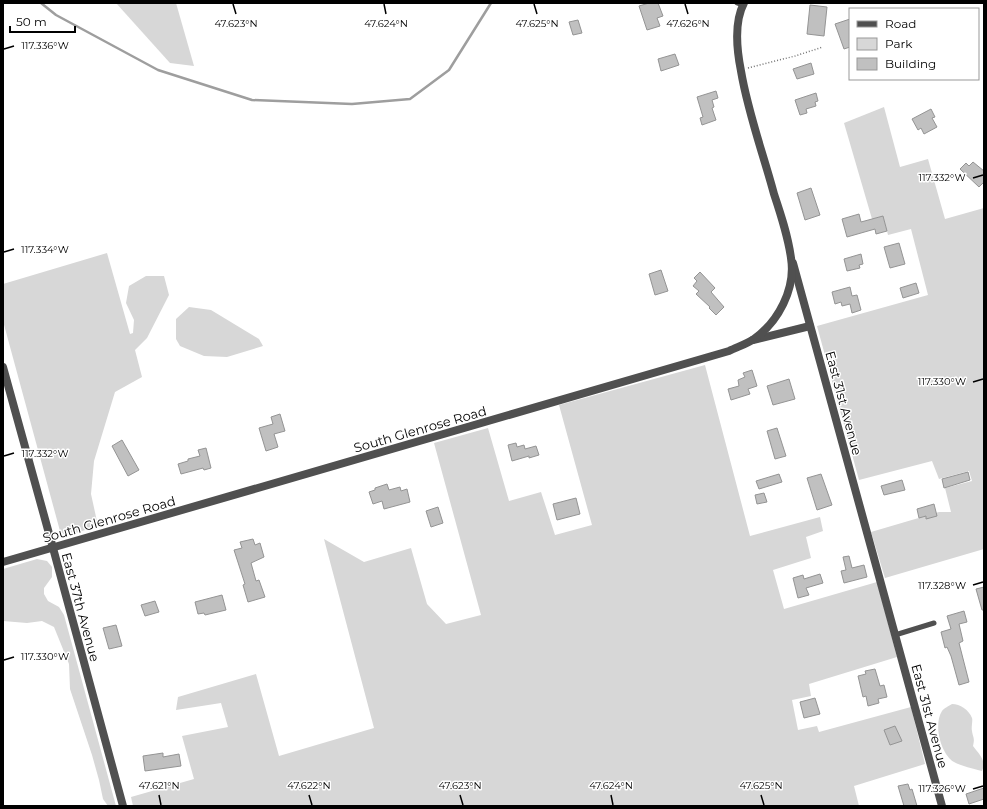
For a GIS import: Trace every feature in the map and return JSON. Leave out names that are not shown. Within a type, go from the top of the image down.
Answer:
[{"type":"street","name":"East 31st Avenue","points":[[741,4],[737,52],[744,88],[784,228],[942,806]]},
{"type":"street","name":"South Glenrose Road","points":[[3,562],[729,350],[753,340],[768,327],[782,307],[788,293],[792,260]]},
{"type":"street","points":[[753,340],[810,326]]},
{"type":"street","name":"East 37th Avenue","points":[[3,368],[123,806]]},
{"type":"lane","points":[[895,635],[934,623]]},
{"type":"path","points":[[740,70],[823,47]]},
{"type":"green space","points":[[116,3],[176,3],[194,66],[170,63]]},
{"type":"green space","points":[[884,107],[900,167],[928,159],[945,219],[984,208],[984,549],[885,578],[871,532],[939,512],[951,512],[945,488],[972,481],[969,471],[939,479],[932,461],[859,480],[817,326],[928,295],[911,229],[888,235],[883,216],[872,219],[844,123]]},
{"type":"green space","points":[[107,253],[130,334],[133,333],[134,320],[126,303],[129,286],[146,276],[164,276],[169,295],[147,338],[135,350],[142,377],[115,392],[94,461],[91,494],[98,526],[66,536],[60,531],[3,321],[3,284]]},
{"type":"green space","points":[[189,307],[211,310],[259,339],[263,346],[227,357],[204,356],[180,346],[176,339],[176,319]]},
{"type":"green space","points":[[705,365],[750,536],[820,517],[823,531],[806,537],[811,558],[773,570],[784,609],[877,582],[897,657],[809,684],[811,696],[792,700],[798,730],[817,726],[819,732],[911,707],[925,764],[854,786],[859,806],[133,806],[131,797],[194,779],[182,736],[228,727],[221,703],[176,710],[178,697],[256,674],[279,756],[374,728],[324,539],[364,562],[411,548],[427,604],[446,624],[481,615],[434,443],[488,428],[509,501],[541,492],[555,535],[592,525],[559,405]]},
{"type":"green space","points":[[37,559],[47,561],[52,567],[52,577],[44,588],[44,594],[48,601],[59,607],[64,615],[116,806],[108,806],[103,799],[92,755],[70,689],[69,664],[54,627],[42,621],[27,623],[3,621],[3,569]]},
{"type":"green space","points":[[952,704],[964,708],[969,712],[972,718],[974,739],[973,746],[983,761],[984,764],[982,771],[954,762],[945,753],[938,731],[939,717],[945,708]]},
{"type":"building","points":[[649,3],[658,3],[663,16],[657,18],[660,26],[647,30],[639,6]]},
{"type":"building","points":[[810,5],[827,7],[824,36],[807,34]]},
{"type":"building","points":[[849,19],[849,47],[844,49],[835,24]]},
{"type":"building","points":[[578,20],[582,33],[573,35],[569,22]]},
{"type":"building","points":[[675,54],[679,65],[661,71],[658,59]]},
{"type":"building","points":[[811,63],[814,74],[797,79],[793,69]]},
{"type":"building","points":[[716,91],[718,98],[712,100],[714,107],[712,108],[716,120],[702,125],[700,118],[703,117],[697,97]]},
{"type":"building","points":[[816,93],[818,101],[815,102],[816,106],[806,109],[807,113],[800,115],[795,100]]},
{"type":"building","points":[[931,109],[935,117],[932,118],[937,127],[924,134],[921,128],[918,130],[912,119]]},
{"type":"building","points":[[973,162],[984,171],[984,182],[979,187],[960,169],[966,163],[969,166]]},
{"type":"building","points":[[811,188],[820,215],[805,220],[797,193]]},
{"type":"building","points":[[859,214],[861,222],[883,216],[887,231],[876,234],[875,229],[847,237],[842,219]]},
{"type":"building","points":[[899,243],[905,264],[890,268],[884,247]]},
{"type":"building","points":[[861,254],[863,264],[859,265],[860,268],[847,271],[844,259]]},
{"type":"building","points":[[661,270],[668,291],[655,295],[649,274]]},
{"type":"building","points":[[700,272],[715,288],[711,292],[724,307],[716,315],[696,294],[699,291],[693,286],[697,281],[694,278]]},
{"type":"building","points":[[916,283],[919,293],[903,298],[900,288]]},
{"type":"building","points":[[850,287],[852,296],[857,295],[861,310],[852,313],[850,304],[842,306],[841,302],[835,304],[832,292]]},
{"type":"building","points":[[752,370],[757,386],[748,389],[750,394],[731,400],[728,389],[739,386],[738,380],[745,377],[743,373]]},
{"type":"building","points":[[789,379],[795,399],[773,405],[767,386]]},
{"type":"building","points":[[280,414],[285,431],[274,434],[278,447],[266,451],[259,428],[273,424],[271,417]]},
{"type":"building","points":[[777,428],[786,456],[775,459],[767,431]]},
{"type":"building","points":[[122,440],[139,470],[128,476],[112,446]]},
{"type":"building","points":[[516,443],[517,447],[524,445],[525,449],[536,446],[539,455],[512,461],[508,445]]},
{"type":"building","points":[[206,448],[211,468],[204,470],[203,468],[181,474],[178,464],[188,461],[188,459],[200,456],[198,450]]},
{"type":"building","points":[[968,472],[970,480],[944,488],[942,479]]},
{"type":"building","points":[[779,474],[782,482],[759,489],[756,481]]},
{"type":"building","points":[[821,474],[832,505],[817,510],[807,478]]},
{"type":"building","points":[[902,480],[905,490],[884,495],[881,486]]},
{"type":"building","points":[[387,484],[389,490],[400,487],[401,491],[407,489],[410,502],[384,509],[382,501],[373,504],[369,492],[375,490],[375,488]]},
{"type":"building","points":[[764,493],[767,502],[757,504],[755,495]]},
{"type":"building","points":[[576,498],[580,514],[557,520],[553,504]]},
{"type":"building","points":[[934,504],[937,516],[926,519],[926,516],[919,518],[917,509]]},
{"type":"building","points":[[438,507],[443,523],[431,527],[426,511]]},
{"type":"building","points":[[253,539],[255,545],[260,543],[264,557],[251,563],[256,581],[259,580],[265,597],[248,602],[243,585],[245,584],[234,550],[242,548],[240,542]]},
{"type":"building","points":[[849,556],[852,568],[864,565],[867,577],[844,583],[841,571],[846,570],[843,557]]},
{"type":"building","points":[[820,574],[823,583],[806,588],[809,595],[798,598],[793,578],[803,575],[804,579]]},
{"type":"building","points":[[984,587],[984,610],[982,610],[976,589]]},
{"type":"building","points":[[222,595],[226,610],[205,615],[204,613],[198,614],[195,602]]},
{"type":"building","points":[[155,601],[159,612],[145,616],[141,605]]},
{"type":"building","points":[[964,611],[967,622],[959,624],[963,641],[959,643],[969,682],[959,685],[951,656],[947,647],[945,648],[941,632],[951,629],[947,616]]},
{"type":"building","points":[[116,625],[122,646],[109,649],[103,628]]},
{"type":"building","points":[[875,669],[880,686],[884,685],[887,697],[878,699],[879,703],[868,706],[866,696],[863,697],[858,676],[866,674],[865,671]]},
{"type":"building","points":[[815,698],[820,714],[804,718],[800,702]]},
{"type":"building","points":[[895,726],[902,741],[890,745],[884,730]]},
{"type":"building","points":[[163,753],[163,757],[179,754],[181,766],[145,771],[143,756]]},
{"type":"building","points":[[908,784],[910,790],[912,789],[917,806],[904,806],[898,786]]},
{"type":"building","points":[[984,788],[984,799],[969,804],[966,794]]},
{"type":"waterway","points":[[41,3],[56,15],[158,70],[252,100],[352,104],[410,99],[449,70],[491,3]]}]
